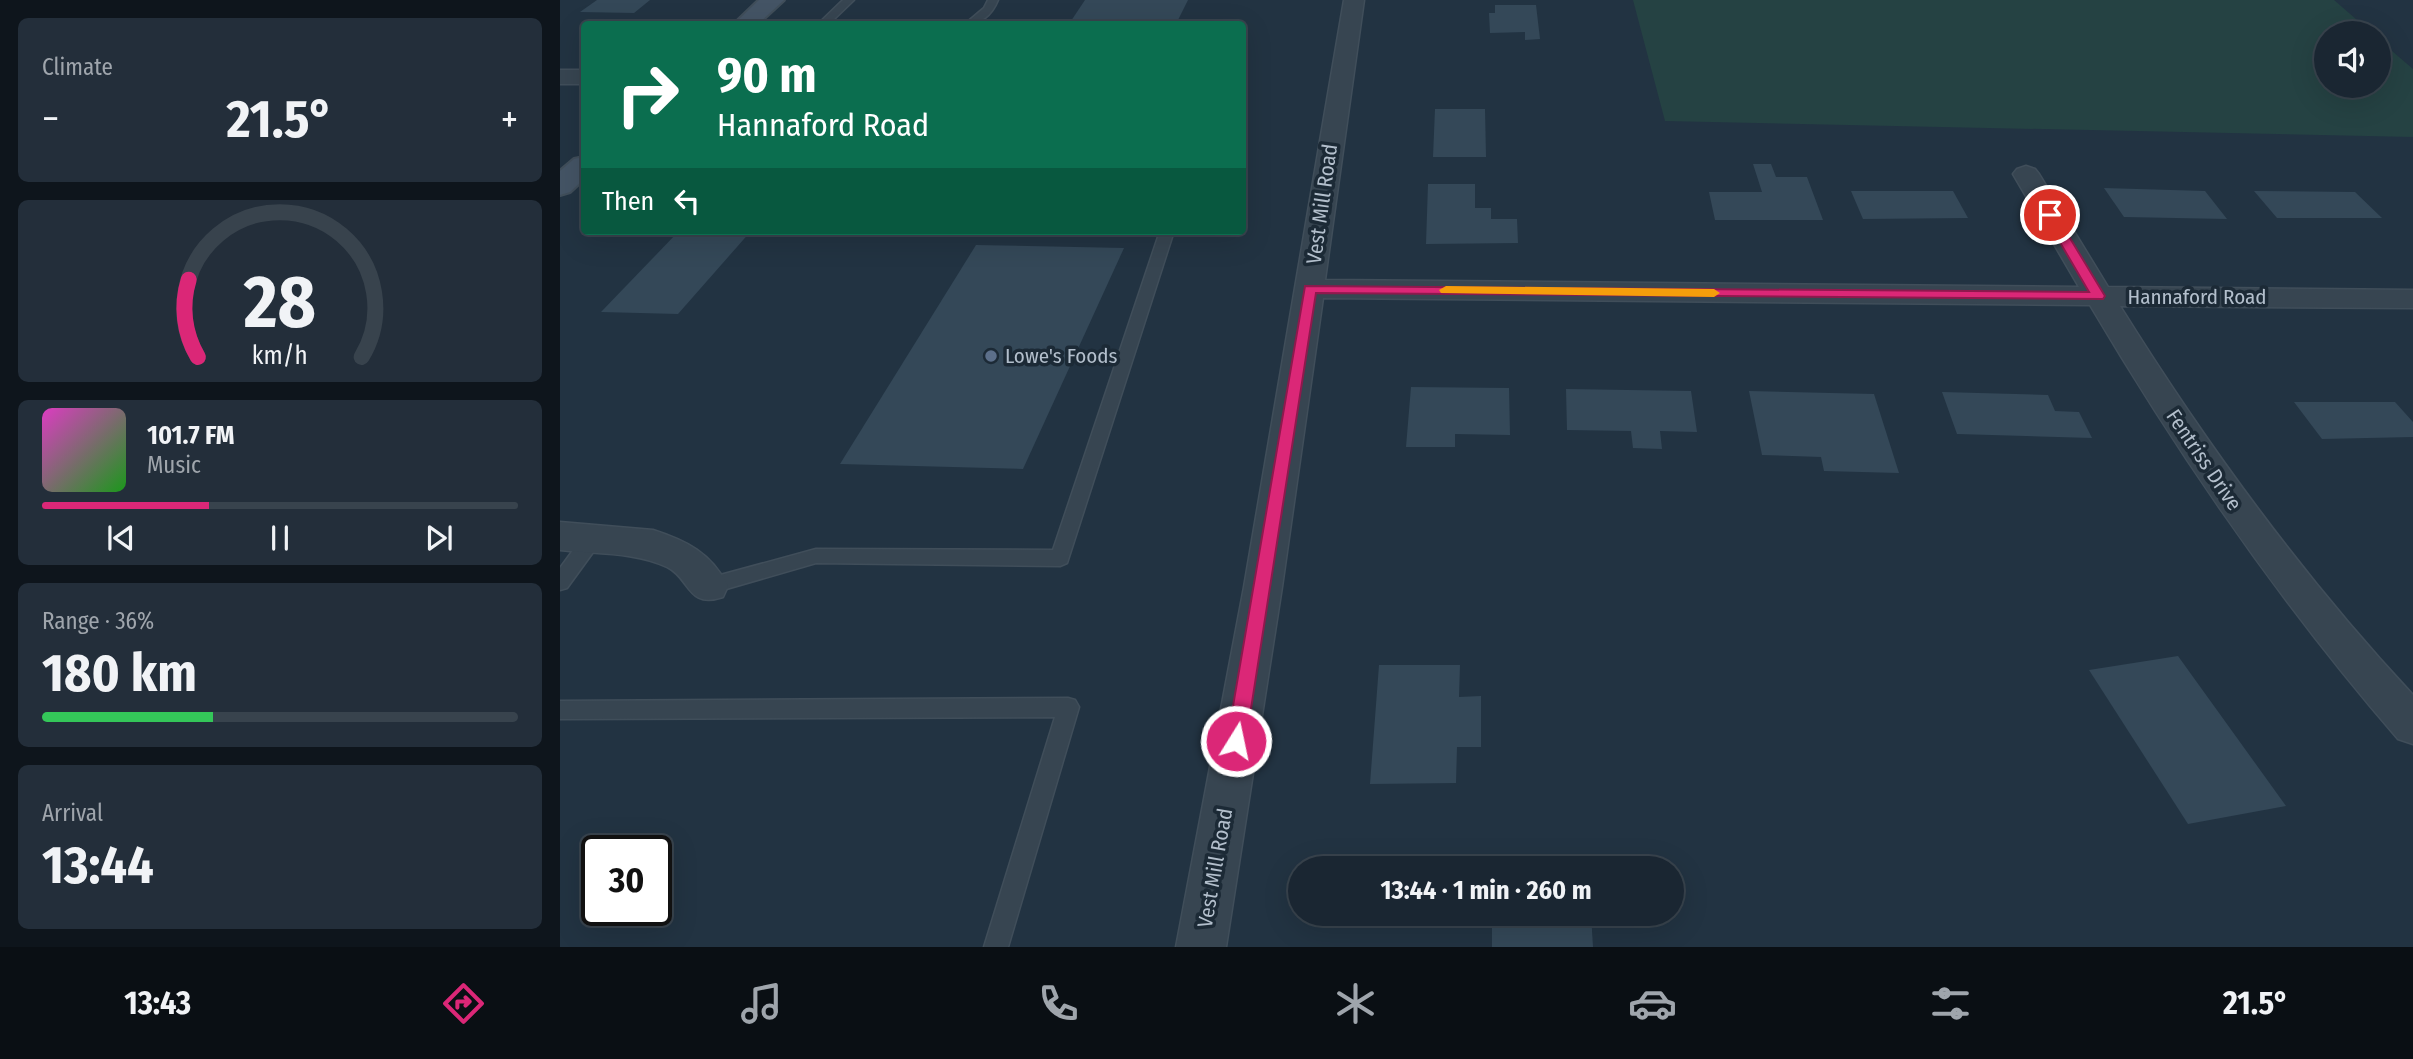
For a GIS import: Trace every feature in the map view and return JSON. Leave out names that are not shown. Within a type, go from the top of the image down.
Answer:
[{"type":"street","points":[[748,21],[773,0]]},
{"type":"street","name":"Vest Mill Road","points":[[1201,947],[1310,289],[1354,0]]},
{"type":"street","points":[[560,76],[581,77]]},
{"type":"street","points":[[560,186],[581,168]]},
{"type":"street","name":"Fentriss Drive","points":[[2026,174],[2098,296],[2214,478],[2280,570],[2413,725]]},
{"type":"street","name":"Hannaford Road","points":[[1310,289],[2413,299]]},
{"type":"street","points":[[576,537],[653,545],[684,558],[709,586]]},
{"type":"lane","points":[[826,21],[849,0]]},
{"type":"lane","points":[[974,21],[989,10],[993,0]]},
{"type":"lane","points":[[709,586],[816,556],[1060,558],[1166,235]]},
{"type":"lane","points":[[560,582],[576,537]]},
{"type":"lane","points":[[560,710],[1068,707],[996,947]]},
{"type":"green space","points":[[1633,0],[2334,0],[2358,21],[2314,21],[2314,98],[2391,98],[2391,50],[2413,69],[2413,137],[1665,121]]},
{"type":"building","points":[[597,0],[650,0],[634,13],[580,12]]},
{"type":"building","points":[[1085,0],[1188,0],[1178,21],[1071,21]]},
{"type":"building","points":[[1495,5],[1536,5],[1540,39],[1525,40],[1525,32],[1490,33],[1489,13],[1495,13]]},
{"type":"building","points":[[1435,109],[1485,109],[1486,157],[1433,157]]},
{"type":"building","points":[[1753,164],[1771,164],[1776,177],[1807,177],[1823,220],[1715,220],[1709,192],[1762,192]]},
{"type":"building","points":[[1428,184],[1475,184],[1475,208],[1491,208],[1491,219],[1517,219],[1518,243],[1426,244]]},
{"type":"building","points":[[2104,188],[2205,191],[2227,219],[2124,217]]},
{"type":"building","points":[[1851,191],[1953,191],[1968,218],[1863,219]]},
{"type":"building","points":[[2254,191],[2355,192],[2382,218],[2277,218]]},
{"type":"building","points":[[675,235],[747,235],[678,314],[601,312]]},
{"type":"building","name":"Lowe's Foods","points":[[976,245],[1124,248],[1023,469],[840,464]]},
{"type":"building","points":[[1411,387],[1509,388],[1510,435],[1455,434],[1455,447],[1406,447]]},
{"type":"building","points":[[1566,389],[1691,391],[1697,432],[1660,431],[1662,449],[1633,448],[1631,431],[1567,430]]},
{"type":"building","points":[[1749,391],[1874,394],[1899,473],[1824,471],[1821,457],[1762,455]]},
{"type":"building","points":[[1942,392],[2048,395],[2055,411],[2079,412],[2092,438],[1957,434]]},
{"type":"building","points":[[2294,402],[2395,402],[2413,422],[2413,437],[2322,439]]},
{"type":"building","points":[[2178,656],[2286,806],[2188,824],[2089,670]]},
{"type":"building","points":[[1379,665],[1460,665],[1459,697],[1481,696],[1481,747],[1457,747],[1456,783],[1370,784]]},
{"type":"building","points":[[1492,926],[1592,926],[1593,947],[1492,947]]},
{"type":"slow traffic","points":[[1446,290],[1714,293]]},
{"type":"place","name":"Lowe's Foods","points":[[991,356]]},
{"type":"route","points":[[1236,741],[1310,289],[2098,296],[2050,215]]}]
